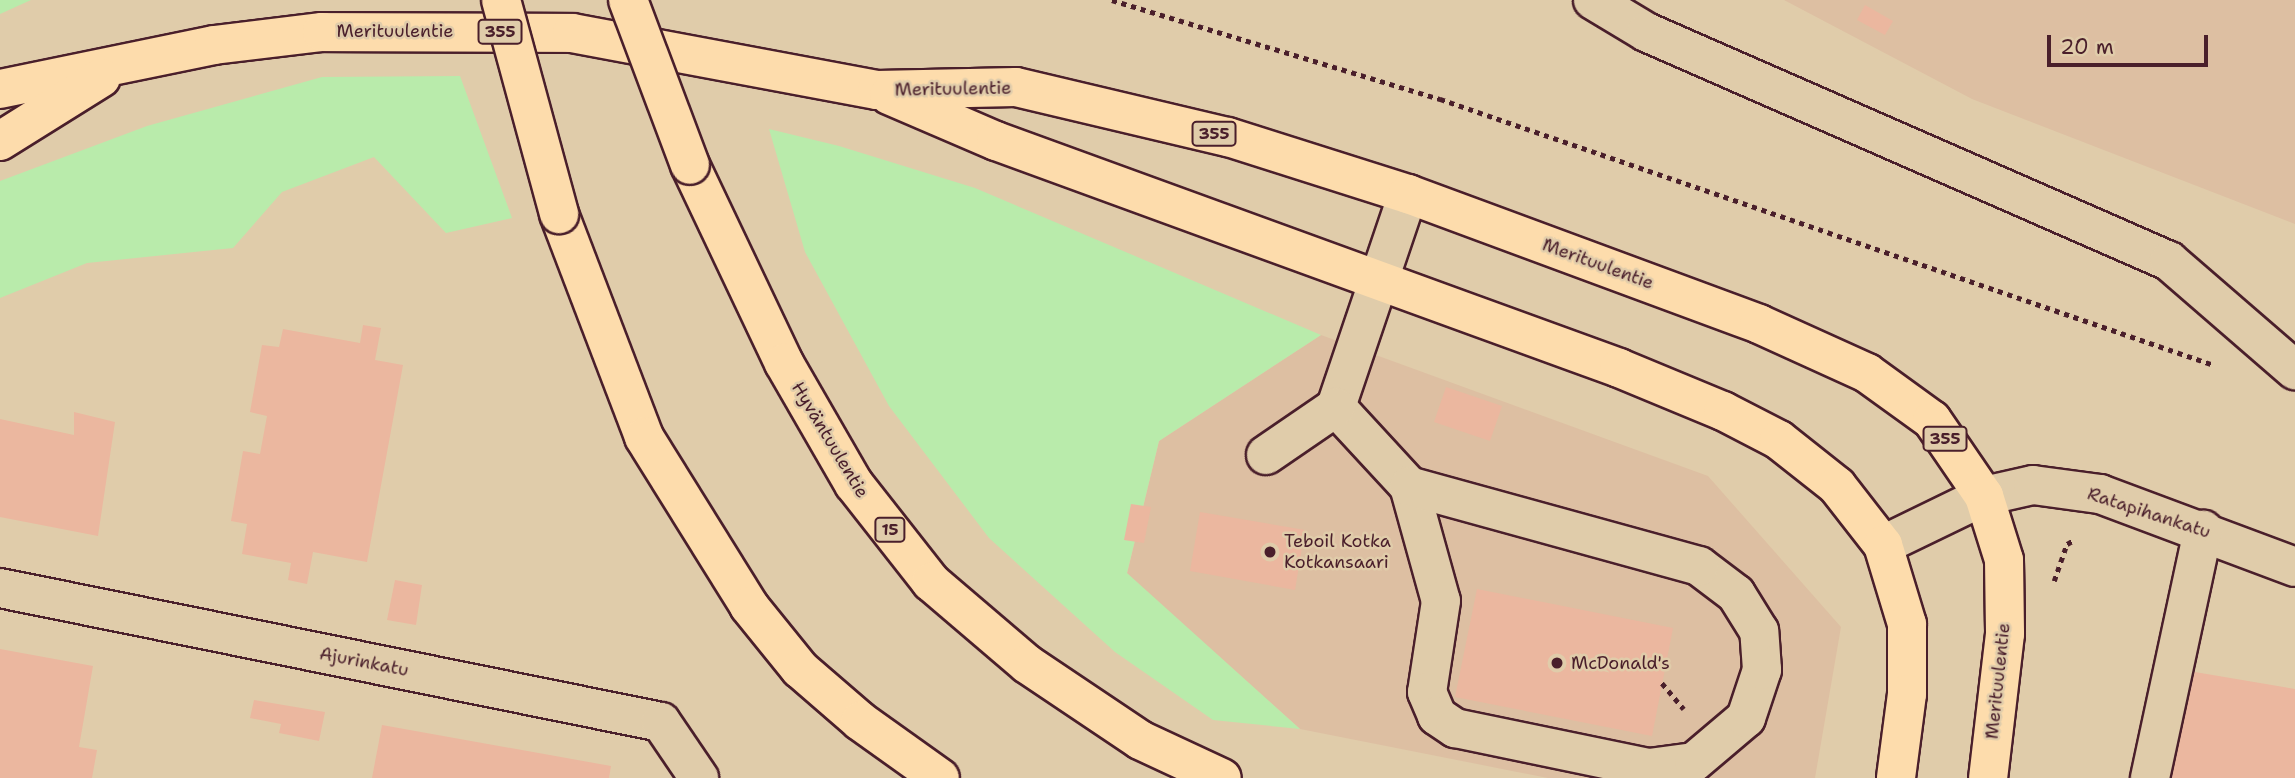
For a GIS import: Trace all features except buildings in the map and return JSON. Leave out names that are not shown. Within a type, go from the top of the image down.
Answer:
[{"type":"main road","points":[[501,0],[559,214],[644,437],[741,595],[800,669],[860,721],[940,778]]},
{"type":"main road","name":"Hyväntuulentie","points":[[628,0],[690,165],[784,363],[854,484],[931,582],[1027,664],[1129,733],[1222,778]]},
{"type":"main road","name":"Merituulentie","points":[[0,89],[215,45],[322,32],[572,33],[877,90],[1016,87],[1228,137],[1408,194],[1759,324],[1867,373],[1932,420],[1984,496],[2004,560],[2005,634],[1987,778]]},
{"type":"main road","name":"Merituulentie","points":[[0,141],[120,66]]},
{"type":"main road","name":"Merituulentie","points":[[877,90],[996,141],[1379,278],[1619,368],[1756,429],[1837,486],[1883,545],[1907,624],[1907,694],[1896,778]]},
{"type":"street","points":[[1593,0],[1646,32],[2168,261],[2295,370]]},
{"type":"street","points":[[1266,455],[1336,407],[1408,194]]},
{"type":"street","points":[[1336,407],[1409,486],[1441,601],[1427,692],[1437,716],[1455,728],[1649,768],[1694,762],[1746,718],[1757,696],[1762,670],[1759,631],[1736,594],[1699,566],[1409,486]]},
{"type":"street","name":"Ratapihankatu","points":[[1883,545],[1984,496],[2033,485],[2100,494],[2203,530],[2295,567]]},
{"type":"street","points":[[2150,778],[2203,530]]},
{"type":"street","name":"Ajurinkatu","points":[[0,588],[661,722],[699,778]]},
{"type":"path","points":[[1112,0],[1440,99],[2216,366]]},
{"type":"path","points":[[2051,589],[2067,544],[2078,537]]},
{"type":"shaded area","points":[[1784,0],[2295,0],[2295,224],[1972,99]]},
{"type":"shaded area","points":[[1321,335],[1708,476],[1841,627],[1815,778],[1548,778],[1300,729],[1127,574],[1159,441]]},
{"type":"green space","points":[[0,0],[31,0],[0,14]]},
{"type":"green space","points":[[460,76],[512,218],[446,233],[374,157],[282,192],[233,248],[87,263],[0,298],[0,181],[147,126],[322,77]]},
{"type":"green space","points":[[769,129],[839,146],[975,188],[1321,335],[1159,441],[1127,573],[1300,729],[1213,720],[1115,652],[989,538],[889,406],[805,252]]},
{"type":"place","name":"Teboil Kotka Kotkansaari","points":[[1270,552]]},
{"type":"place","name":"McDonald's","points":[[1557,663]]}]
